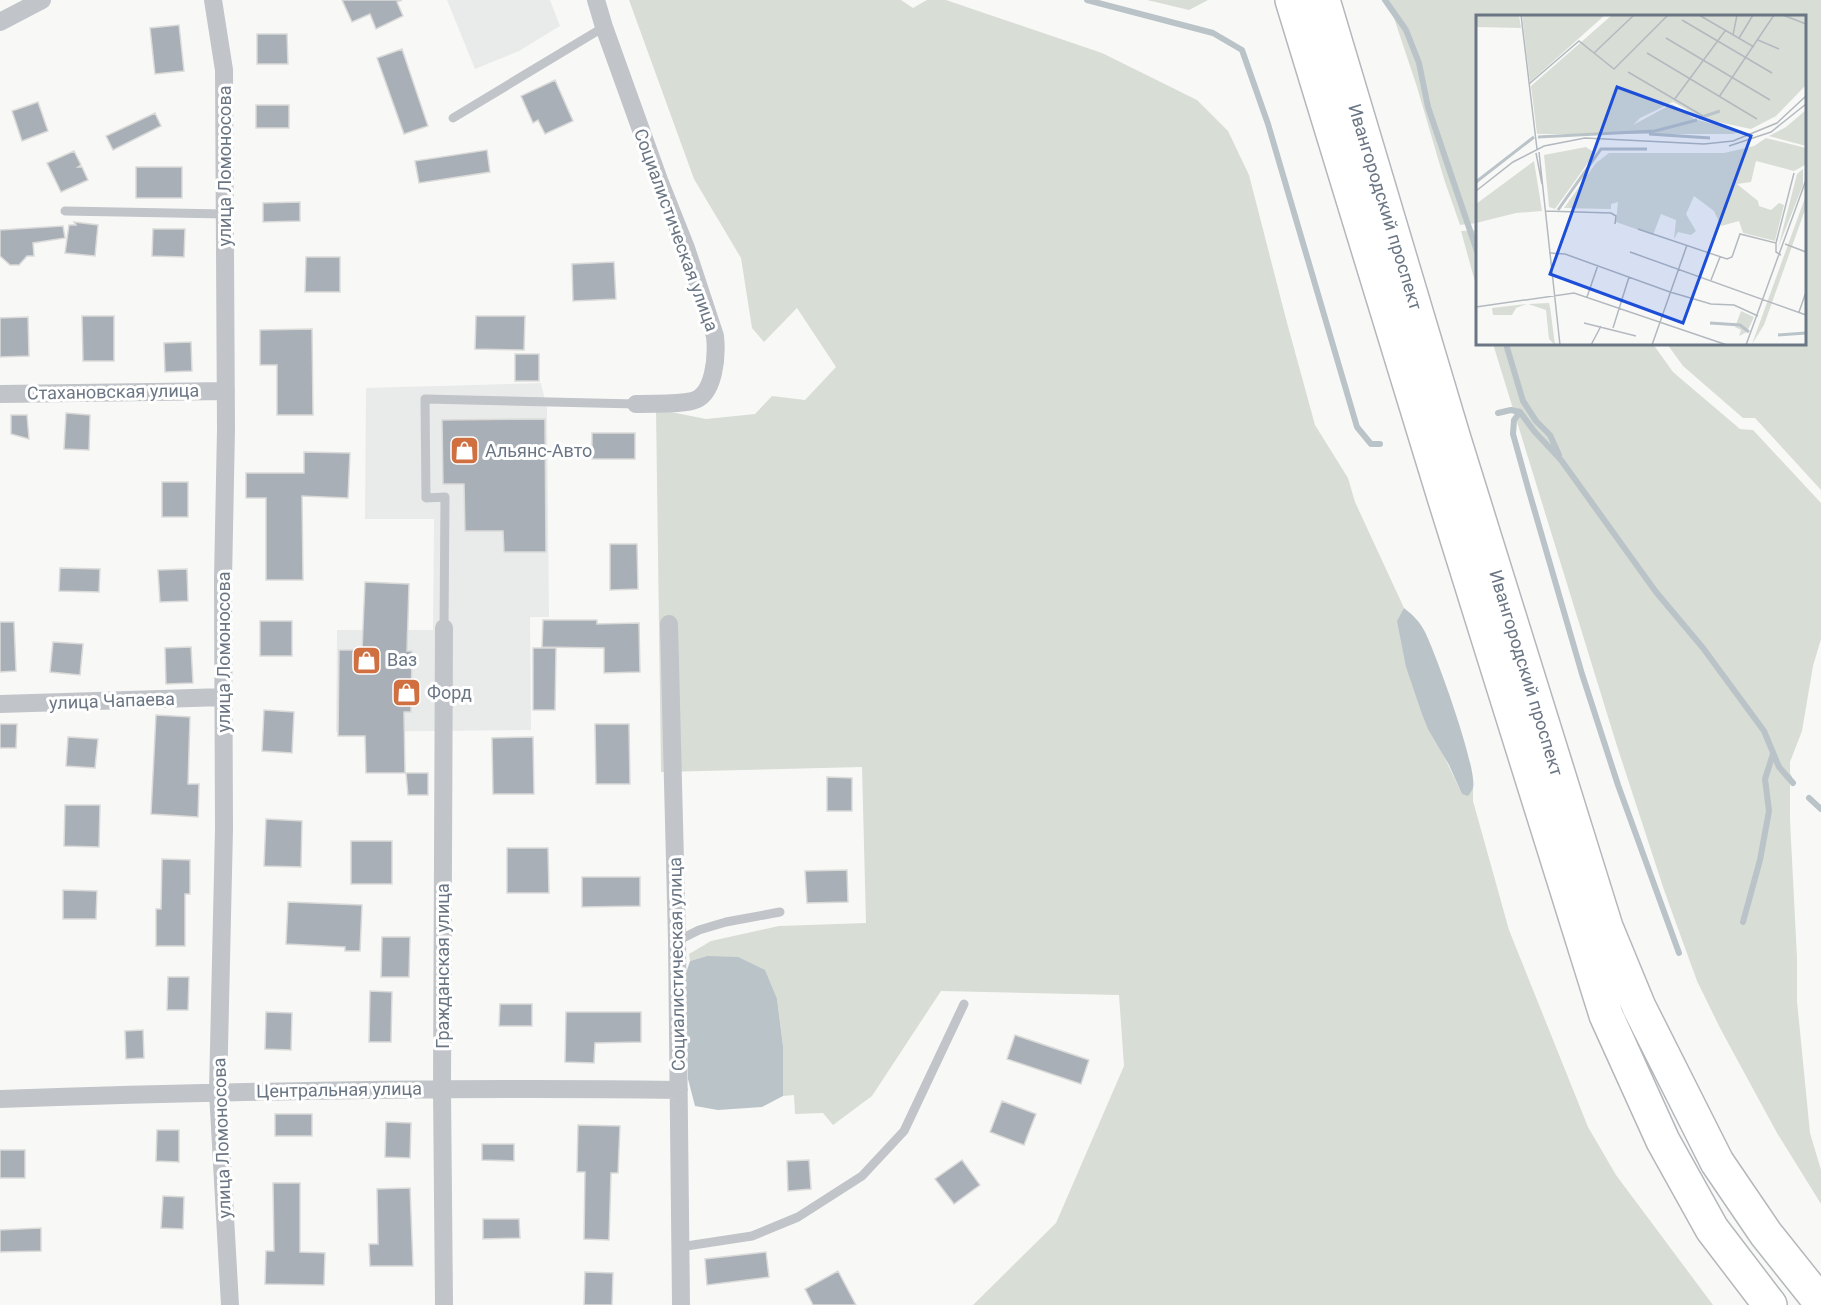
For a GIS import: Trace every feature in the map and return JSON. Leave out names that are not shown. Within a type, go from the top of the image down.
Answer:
[{"type":"highway","name":"Ивангородский проспект","points":[[1292,0],[1606,1015],[1663,1141],[1712,1229],[1770,1305]]},
{"type":"highway","name":"Ивангородский проспект","points":[[1323,0],[1457,450],[1606,927],[1639,1007],[1717,1162],[1766,1234],[1821,1303]]},
{"type":"street","points":[[0,22],[42,0]]},
{"type":"street","name":"улица Ломоносова","points":[[213,0],[224,70],[226,391],[224,841],[218,1092],[230,1305]]},
{"type":"street","name":"Социалистическая улица","points":[[596,0],[659,180],[686,248],[715,336],[716,351],[708,389],[694,401],[636,404]]},
{"type":"street","name":"Стахановская улица","points":[[0,394],[226,391]]},
{"type":"street","name":"Социалистическая улица","points":[[669,624],[677,941],[681,1305]]},
{"type":"street","name":"Гражданская улица","points":[[444,628],[442,1089],[444,1305]]},
{"type":"street","name":"улица Чапаева","points":[[0,704],[224,697]]},
{"type":"street","name":"Центральная улица","points":[[0,1099],[218,1092],[679,1089]]},
{"type":"lane","points":[[453,118],[604,27]]},
{"type":"lane","points":[[65,211],[225,214]]},
{"type":"lane","points":[[444,628],[445,497],[426,498],[425,399],[636,404]]},
{"type":"lane","points":[[677,941],[699,930],[726,922],[780,912]]},
{"type":"lane","points":[[680,1247],[752,1236],[798,1217],[862,1176],[904,1131],[964,1004]]},
{"type":"shaded area","points":[[447,0],[550,0],[560,26],[519,51],[475,69]]},
{"type":"shaded area","points":[[629,0],[901,0],[913,8],[927,0],[946,0],[1102,53],[1197,100],[1228,131],[1249,175],[1315,425],[1348,478],[1355,502],[1404,608],[1398,621],[1440,748],[1462,794],[1468,795],[1473,788],[1473,801],[1509,930],[1588,1127],[1616,1175],[1713,1305],[973,1305],[1056,1223],[1124,1066],[1119,995],[941,991],[872,1096],[833,1125],[823,1113],[795,1114],[794,1095],[783,1096],[783,1046],[777,999],[707,956],[690,961],[689,954],[711,941],[779,926],[866,923],[862,767],[661,772],[656,409],[706,419],[755,414],[772,396],[805,400],[836,367],[797,308],[764,342],[752,328],[741,258],[694,179]]},
{"type":"shaded area","points":[[1147,0],[1208,0],[1189,10]]},
{"type":"shaded area","points":[[1388,0],[1821,0],[1821,490],[1755,418],[1743,418],[1683,366],[1668,345],[1806,345],[1806,15],[1476,15],[1476,223],[1460,225]]},
{"type":"shaded area","points":[[1476,230],[1476,285],[1461,231]]},
{"type":"shaded area","points":[[1493,345],[1654,345],[1673,372],[1740,429],[1753,430],[1821,503],[1821,639],[1813,666],[1802,731],[1790,762],[1792,777],[1790,777],[1790,820],[1797,1001],[1810,1133],[1821,1170],[1821,1204],[1777,1133],[1697,981],[1664,890],[1617,746]]},
{"type":"shaded area","points":[[541,383],[547,409],[549,617],[530,617],[531,730],[336,732],[337,630],[433,630],[434,519],[365,519],[366,388]]},
{"type":"shaded area","points":[[1404,608],[1425,632],[1455,711],[1473,777],[1473,788],[1468,796],[1462,794],[1449,765],[1428,729],[1406,667],[1397,621]]},
{"type":"shaded area","points":[[707,956],[738,957],[765,970],[777,999],[783,1046],[783,1096],[762,1107],[718,1110],[695,1106],[688,1079],[686,973],[690,961]]},
{"type":"building","points":[[342,0],[402,0],[397,2],[403,16],[376,29],[370,14],[352,22]]},
{"type":"building","points":[[179,25],[184,71],[155,74],[150,28]]},
{"type":"building","points":[[257,34],[287,34],[288,64],[257,64]]},
{"type":"building","points":[[402,49],[428,126],[404,134],[377,58]]},
{"type":"building","points":[[555,80],[573,121],[545,134],[538,120],[533,123],[521,96]]},
{"type":"building","points":[[38,102],[48,131],[22,141],[12,111]]},
{"type":"building","points":[[256,105],[289,105],[289,128],[256,128]]},
{"type":"building","points":[[155,113],[161,126],[113,150],[106,136]]},
{"type":"building","points":[[487,150],[490,172],[419,183],[415,161]]},
{"type":"building","points":[[74,151],[81,165],[78,167],[82,167],[88,180],[61,192],[47,163]]},
{"type":"building","points":[[136,167],[182,167],[182,198],[136,198]]},
{"type":"building","points":[[300,202],[300,221],[263,222],[263,203]]},
{"type":"building","points":[[74,222],[98,225],[95,256],[65,253],[69,225],[76,225]]},
{"type":"building","points":[[63,226],[65,238],[33,243],[34,256],[27,256],[19,265],[10,265],[0,256],[0,230]]},
{"type":"building","points":[[153,229],[185,229],[184,257],[152,256]]},
{"type":"building","points":[[306,257],[340,257],[340,292],[305,292]]},
{"type":"building","points":[[614,262],[616,299],[573,301],[572,264]]},
{"type":"building","points":[[82,316],[114,316],[114,361],[83,361]]},
{"type":"building","points":[[476,316],[525,316],[524,350],[475,349]]},
{"type":"building","points":[[28,317],[29,356],[0,357],[0,318]]},
{"type":"building","points":[[312,329],[313,415],[277,415],[277,365],[260,365],[260,330]]},
{"type":"building","points":[[191,342],[192,371],[165,372],[164,343]]},
{"type":"building","points":[[515,354],[539,354],[539,381],[515,381]]},
{"type":"building","points":[[66,413],[90,415],[89,450],[64,449]]},
{"type":"building","points":[[11,415],[27,415],[29,439],[11,434]]},
{"type":"building","points":[[545,419],[546,552],[504,552],[503,531],[465,531],[464,484],[443,484],[442,420]]},
{"type":"building","points":[[592,433],[635,433],[635,459],[592,459]]},
{"type":"building","points":[[304,452],[350,453],[348,498],[302,496],[303,580],[266,580],[266,498],[246,498],[246,473],[304,473]]},
{"type":"building","points":[[162,482],[188,482],[188,517],[162,517]]},
{"type":"building","points":[[610,544],[637,544],[638,589],[610,590]]},
{"type":"building","points":[[60,568],[100,569],[99,592],[59,591]]},
{"type":"building","points":[[187,569],[188,601],[160,602],[158,570]]},
{"type":"building","points":[[365,582],[409,584],[407,651],[412,651],[411,712],[404,712],[405,773],[366,773],[365,736],[338,736],[339,650],[362,650]]},
{"type":"building","points":[[543,620],[597,620],[597,624],[639,623],[640,672],[604,673],[604,648],[542,647]]},
{"type":"building","points":[[260,621],[292,621],[292,656],[260,656]]},
{"type":"building","points":[[0,622],[14,622],[16,671],[0,672]]},
{"type":"building","points":[[53,642],[83,644],[80,675],[50,672]]},
{"type":"building","points":[[191,647],[193,683],[166,684],[165,648]]},
{"type":"building","points":[[533,648],[556,648],[555,710],[533,710]]},
{"type":"building","points":[[264,710],[294,712],[292,753],[262,751]]},
{"type":"building","points":[[156,715],[190,717],[188,784],[199,784],[198,817],[151,814]]},
{"type":"building","points":[[0,724],[17,724],[16,748],[0,748]]},
{"type":"building","points":[[595,724],[629,724],[630,784],[596,784]]},
{"type":"building","points":[[68,737],[98,739],[95,768],[66,766]]},
{"type":"building","points":[[533,737],[534,794],[493,794],[492,738]]},
{"type":"building","points":[[406,773],[428,773],[428,795],[408,795]]},
{"type":"building","points":[[827,777],[852,778],[852,811],[827,811]]},
{"type":"building","points":[[65,805],[100,805],[99,847],[64,846]]},
{"type":"building","points":[[266,819],[302,821],[301,867],[264,866]]},
{"type":"building","points":[[351,841],[392,841],[392,884],[351,884]]},
{"type":"building","points":[[507,848],[548,848],[549,893],[507,893]]},
{"type":"building","points":[[162,859],[190,860],[190,894],[185,894],[185,946],[156,946],[156,909],[161,909]]},
{"type":"building","points":[[847,870],[848,902],[807,903],[805,871]]},
{"type":"building","points":[[582,877],[640,877],[640,906],[582,907]]},
{"type":"building","points":[[63,890],[97,891],[96,919],[63,919]]},
{"type":"building","points":[[288,902],[362,905],[360,951],[345,951],[345,947],[286,944]]},
{"type":"building","points":[[382,937],[410,937],[409,977],[381,977]]},
{"type":"building","points":[[168,977],[189,977],[188,1010],[167,1010]]},
{"type":"building","points":[[370,991],[392,992],[391,1042],[369,1042]]},
{"type":"building","points":[[500,1004],[532,1004],[532,1026],[499,1026]]},
{"type":"building","points":[[266,1012],[292,1013],[291,1050],[265,1049]]},
{"type":"building","points":[[566,1012],[641,1012],[641,1042],[595,1043],[594,1063],[565,1062]]},
{"type":"building","points":[[143,1030],[144,1058],[126,1059],[125,1031]]},
{"type":"building","points":[[1015,1035],[1089,1060],[1081,1084],[1007,1059]]},
{"type":"building","points":[[1002,1101],[1036,1114],[1024,1145],[990,1132]]},
{"type":"building","points":[[275,1114],[312,1114],[312,1136],[275,1136]]},
{"type":"building","points":[[386,1122],[411,1123],[410,1158],[385,1157]]},
{"type":"building","points":[[578,1125],[620,1126],[618,1173],[611,1173],[609,1240],[584,1239],[585,1172],[577,1172]]},
{"type":"building","points":[[157,1130],[179,1130],[179,1162],[156,1161]]},
{"type":"building","points":[[482,1144],[514,1144],[514,1161],[482,1160]]},
{"type":"building","points":[[0,1150],[25,1150],[25,1178],[0,1178]]},
{"type":"building","points":[[809,1160],[811,1189],[788,1191],[787,1161]]},
{"type":"building","points":[[962,1160],[980,1185],[954,1204],[935,1179]]},
{"type":"building","points":[[273,1183],[300,1183],[300,1252],[325,1253],[324,1285],[265,1284],[266,1251],[274,1251]]},
{"type":"building","points":[[410,1188],[413,1266],[370,1266],[369,1244],[378,1244],[377,1189]]},
{"type":"building","points":[[163,1196],[184,1197],[183,1229],[161,1228]]},
{"type":"building","points":[[483,1219],[519,1219],[520,1238],[483,1239]]},
{"type":"building","points":[[41,1228],[41,1251],[0,1252],[0,1230]]},
{"type":"building","points":[[766,1252],[769,1277],[707,1285],[705,1259]]},
{"type":"building","points":[[838,1271],[856,1305],[813,1305],[805,1289]]},
{"type":"building","points":[[585,1272],[613,1273],[612,1305],[584,1305]]},
{"type":"waterway","points":[[1087,0],[1213,33],[1242,50],[1268,124],[1357,427],[1371,444],[1380,444]]},
{"type":"waterway","points":[[1385,0],[1406,30],[1419,63],[1428,107],[1476,248]]},
{"type":"waterway","points":[[1506,345],[1523,401],[1536,421],[1550,435],[1559,455]]},
{"type":"waterway","points":[[1498,413],[1511,410],[1520,412],[1561,460],[1656,592],[1703,648],[1764,731],[1779,767],[1793,783]]},
{"type":"waterway","points":[[1520,412],[1514,420],[1513,434],[1582,674],[1618,785],[1679,953]]},
{"type":"waterway","points":[[1743,922],[1760,860],[1769,811],[1765,779],[1773,754]]},
{"type":"waterway","points":[[1809,798],[1821,809]]},
{"type":"place","name":"Альянс-Авто","points":[[464,451]]},
{"type":"place","name":"Ваз","points":[[366,660]]},
{"type":"place","name":"Форд","points":[[406,693]]}]
